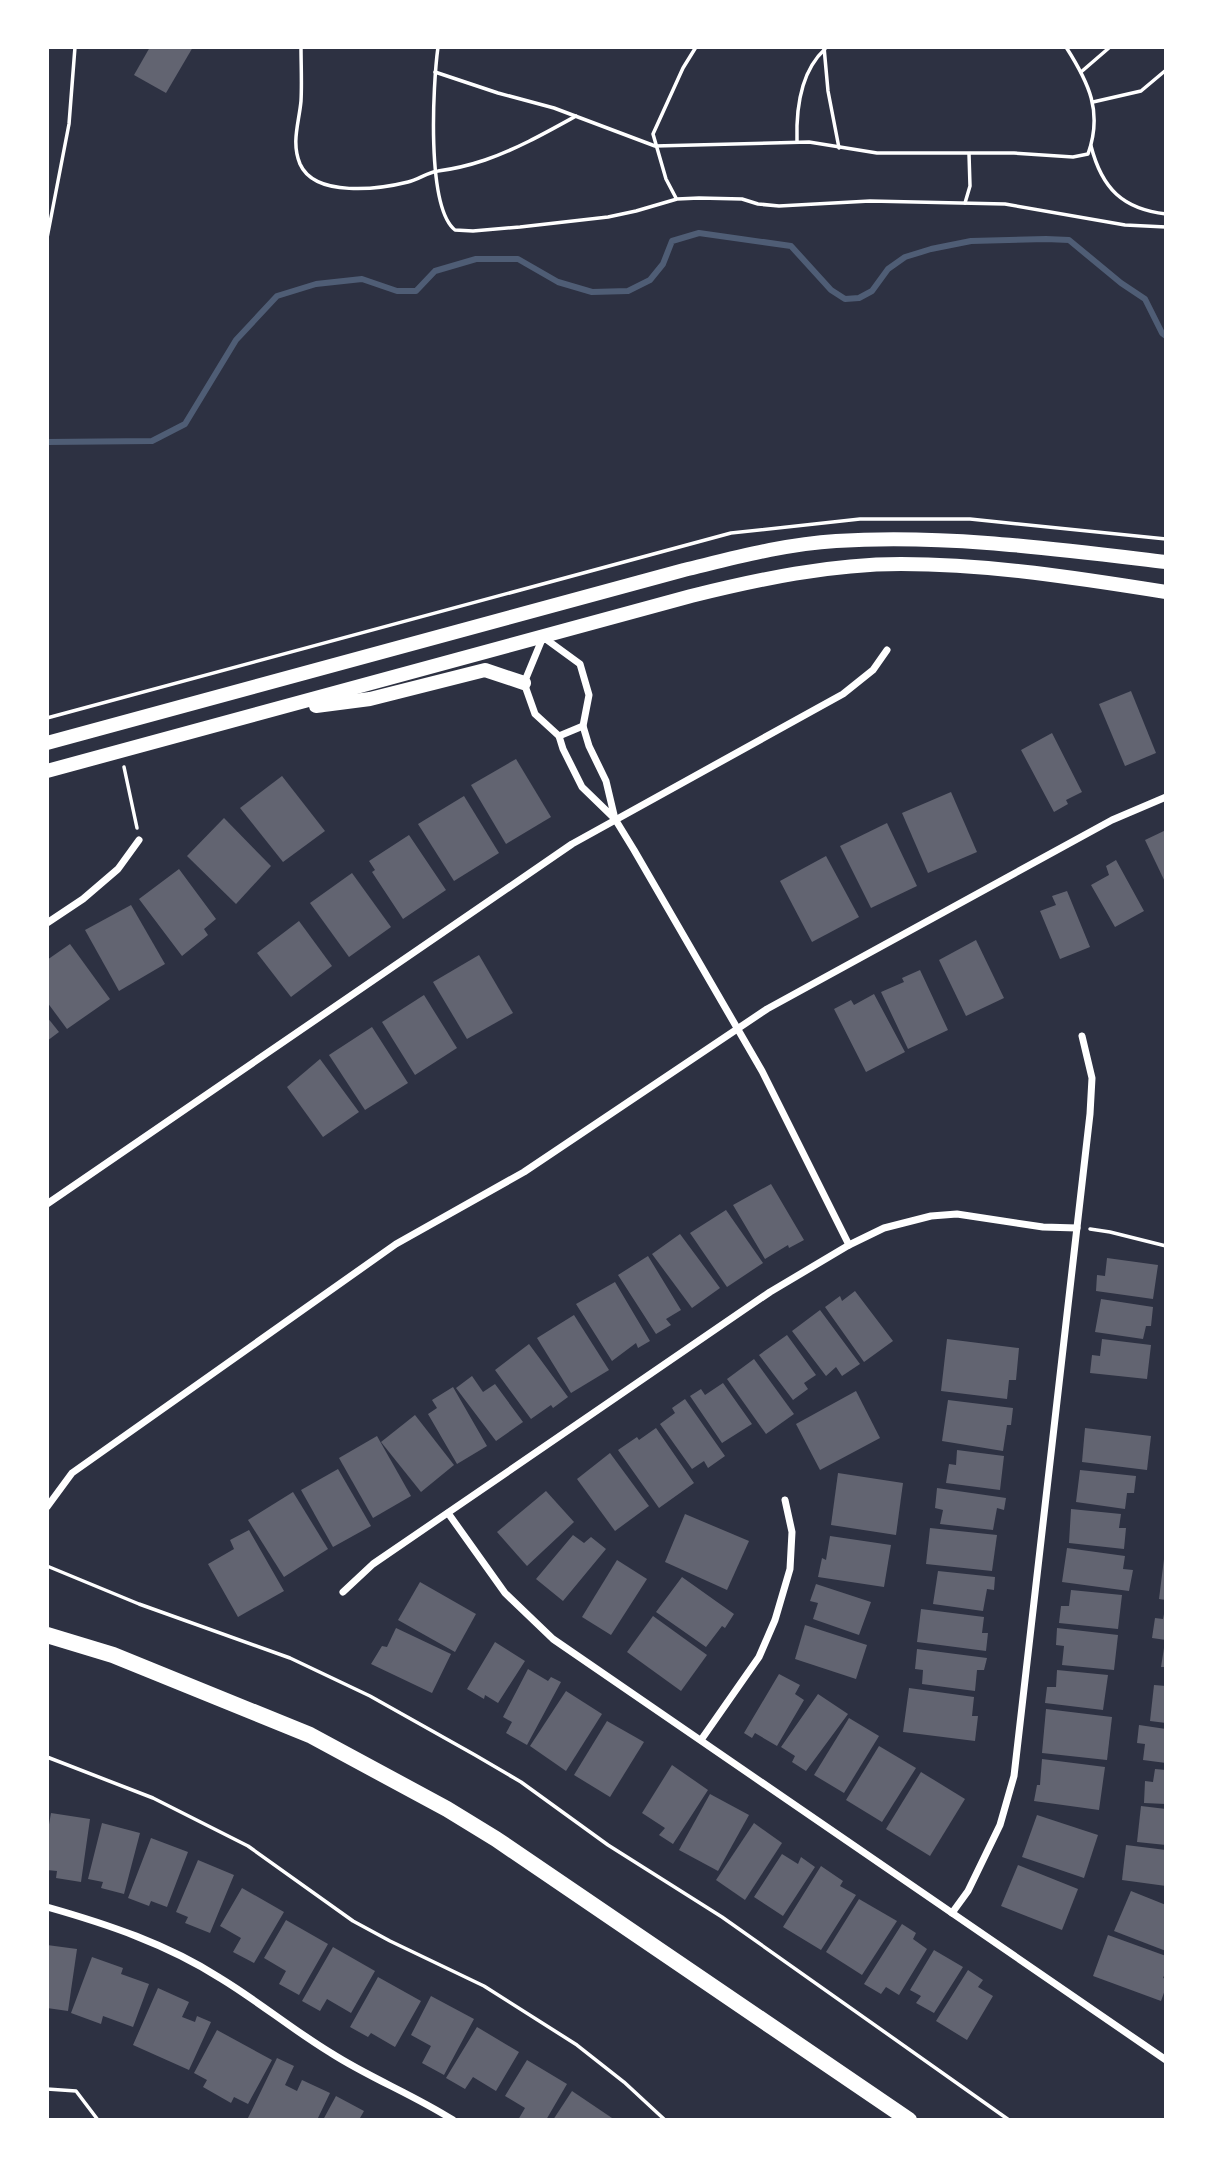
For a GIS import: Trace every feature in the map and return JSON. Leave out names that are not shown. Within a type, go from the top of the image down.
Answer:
[{"type":"main road","points":[[47,743],[726,560],[834,541],[901,539],[986,542],[1166,562]]},
{"type":"main road","points":[[47,771],[775,577],[837,568],[900,564],[1058,574],[1166,592]]},
{"type":"main road","points":[[534,611],[542,637]]},
{"type":"main road","points":[[252,716],[370,699],[485,670],[524,683]]},
{"type":"main road","points":[[47,1635],[113,1655],[310,1735],[447,1809],[496,1839],[909,2120]]},
{"type":"street","points":[[614,819],[606,781],[589,746],[583,726],[589,695],[580,664],[542,637],[524,683],[535,714],[559,736],[582,788],[614,819],[762,1071],[849,1245]]},
{"type":"street","points":[[47,1204],[572,844],[844,694],[873,670],[887,650]]},
{"type":"street","points":[[559,736],[583,726]]},
{"type":"street","points":[[47,1507],[72,1473],[396,1244],[524,1171],[767,1009],[1100,827],[1166,797]]},
{"type":"street","points":[[47,923],[118,869],[139,840]]},
{"type":"street","points":[[952,1913],[968,1891],[1000,1825],[1014,1776],[1090,1114],[1091,1078],[1082,1037]]},
{"type":"street","points":[[343,1592],[373,1564],[769,1292],[849,1245],[884,1228],[931,1216],[957,1214],[1043,1227],[1077,1228]]},
{"type":"street","points":[[701,1740],[759,1657],[775,1620],[790,1569],[792,1532],[785,1500]]},
{"type":"street","points":[[448,1513],[505,1593],[553,1639],[1165,2057]]},
{"type":"street","points":[[47,1907],[104,1924],[164,1948],[220,1978],[334,2055],[453,2120]]},
{"type":"path","points":[[47,238],[69,124],[75,47]]},
{"type":"path","points":[[301,47],[301,104],[295,146],[299,162],[308,176],[341,187],[371,189],[411,181],[436,171],[485,160],[538,137],[576,116]]},
{"type":"path","points":[[438,47],[435,72],[436,171],[445,218],[455,230],[520,227],[608,216],[677,199],[743,199],[779,206],[870,201],[1005,204],[1102,222],[1166,227]]},
{"type":"path","points":[[677,199],[666,180],[653,134],[659,117],[696,47]]},
{"type":"path","points":[[435,72],[576,116],[655,146],[797,142],[887,154],[1014,153],[1073,157],[1088,154],[1096,122],[1093,102],[1081,72],[1066,47]]},
{"type":"path","points":[[1081,72],[1110,47]]},
{"type":"path","points":[[797,142],[796,116],[801,93],[814,60],[825,48]]},
{"type":"path","points":[[825,48],[828,91],[839,148]]},
{"type":"path","points":[[1093,102],[1141,91],[1166,70]]},
{"type":"path","points":[[1091,146],[1097,165],[1115,193],[1128,205],[1166,214]]},
{"type":"path","points":[[965,204],[970,186],[969,154]]},
{"type":"path","points":[[120,751],[139,840]]},
{"type":"path","points":[[1077,1228],[1110,1232],[1166,1246]]},
{"type":"path","points":[[47,1566],[148,1607],[290,1658],[370,1696],[521,1782],[608,1845],[722,1917],[1009,2120]]},
{"type":"path","points":[[47,1757],[153,1798],[248,1846],[353,1921],[484,1986],[577,2045],[624,2082],[665,2120]]},
{"type":"path","points":[[47,2089],[76,2091],[98,2120]]},
{"type":"building","points":[[150,47],[193,47],[166,93],[134,75]]},
{"type":"building","points":[[1131,691],[1156,753],[1125,766],[1099,704]]},
{"type":"building","points":[[1052,733],[1082,792],[1066,800],[1068,804],[1054,812],[1021,750]]},
{"type":"building","points":[[516,759],[551,817],[506,844],[471,785]]},
{"type":"building","points":[[282,776],[325,831],[283,862],[240,808]]},
{"type":"building","points":[[951,792],[977,852],[928,873],[902,813]]},
{"type":"building","points":[[464,796],[499,853],[454,881],[418,824]]},
{"type":"building","points":[[224,818],[271,866],[236,904],[187,856]]},
{"type":"building","points":[[887,823],[917,886],[871,908],[840,846]]},
{"type":"building","points":[[1166,830],[1166,884],[1145,840]]},
{"type":"building","points":[[409,835],[446,890],[403,919],[372,872],[375,870],[369,861]]},
{"type":"building","points":[[826,856],[859,917],[812,942],[780,881]]},
{"type":"building","points":[[1116,860],[1144,911],[1115,927],[1091,885],[1109,875],[1106,866]]},
{"type":"building","points":[[179,869],[216,919],[204,929],[208,935],[182,956],[139,899]]},
{"type":"building","points":[[352,873],[391,927],[349,957],[310,903]]},
{"type":"building","points":[[1067,891],[1090,947],[1060,959],[1040,911],[1056,905],[1052,896]]},
{"type":"building","points":[[131,905],[165,964],[119,991],[85,930]]},
{"type":"building","points":[[299,921],[332,966],[291,997],[257,953]]},
{"type":"building","points":[[976,940],[1004,998],[966,1016],[939,960]]},
{"type":"building","points":[[70,944],[110,999],[67,1029],[47,1002],[47,960]]},
{"type":"building","points":[[479,955],[513,1013],[467,1039],[433,982]]},
{"type":"building","points":[[920,970],[948,1030],[908,1049],[881,992],[904,982],[902,978]]},
{"type":"building","points":[[874,994],[905,1052],[866,1072],[834,1009],[851,1000],[854,1005]]},
{"type":"building","points":[[424,995],[457,1048],[415,1075],[382,1022]]},
{"type":"building","points":[[47,1017],[59,1032],[47,1041]]},
{"type":"building","points":[[372,1027],[408,1083],[365,1110],[329,1055]]},
{"type":"building","points":[[320,1059],[359,1112],[323,1137],[287,1087]]},
{"type":"building","points":[[771,1184],[804,1240],[789,1248],[788,1245],[765,1259],[733,1205]]},
{"type":"building","points":[[726,1210],[763,1263],[727,1287],[690,1233]]},
{"type":"building","points":[[680,1234],[720,1288],[692,1308],[652,1254]]},
{"type":"building","points":[[648,1256],[681,1310],[666,1319],[671,1325],[656,1334],[618,1275]]},
{"type":"building","points":[[1107,1258],[1158,1265],[1153,1299],[1096,1291],[1097,1275],[1105,1276]]},
{"type":"building","points":[[615,1282],[650,1341],[638,1348],[636,1343],[612,1361],[576,1304]]},
{"type":"building","points":[[855,1291],[893,1341],[864,1362],[825,1307],[840,1296],[842,1301]]},
{"type":"building","points":[[1101,1299],[1153,1307],[1151,1326],[1146,1326],[1143,1339],[1095,1332]]},
{"type":"building","points":[[820,1310],[860,1364],[842,1376],[836,1367],[826,1376],[792,1331]]},
{"type":"building","points":[[574,1315],[609,1370],[571,1393],[537,1338]]},
{"type":"building","points":[[787,1335],[816,1375],[804,1383],[808,1389],[793,1400],[759,1355]]},
{"type":"building","points":[[947,1339],[1019,1348],[1016,1380],[1009,1380],[1007,1399],[941,1391]]},
{"type":"building","points":[[1102,1339],[1151,1345],[1147,1379],[1090,1373],[1092,1355],[1100,1356]]},
{"type":"building","points":[[529,1344],[568,1397],[531,1419],[495,1370]]},
{"type":"building","points":[[754,1359],[794,1414],[766,1434],[727,1379]]},
{"type":"building","points":[[472,1376],[483,1392],[495,1384],[523,1422],[496,1441],[456,1388]]},
{"type":"building","points":[[723,1383],[752,1424],[722,1443],[690,1396],[701,1389],[705,1395]]},
{"type":"building","points":[[453,1387],[487,1446],[457,1464],[428,1414],[437,1408],[432,1400]]},
{"type":"building","points":[[856,1391],[880,1438],[820,1470],[796,1424]]},
{"type":"building","points":[[685,1399],[725,1456],[708,1468],[704,1461],[692,1469],[660,1424],[675,1413],[672,1408]]},
{"type":"building","points":[[948,1400],[1013,1408],[1003,1451],[942,1441]]},
{"type":"building","points":[[415,1415],[454,1465],[421,1492],[381,1442]]},
{"type":"building","points":[[656,1428],[694,1483],[659,1508],[618,1450]]},
{"type":"building","points":[[1085,1428],[1151,1436],[1147,1470],[1082,1462]]},
{"type":"building","points":[[377,1436],[411,1496],[373,1518],[339,1458]]},
{"type":"building","points":[[957,1450],[1004,1456],[1000,1490],[946,1483],[949,1464],[956,1465]]},
{"type":"building","points":[[610,1453],[649,1506],[615,1531],[577,1479]]},
{"type":"building","points":[[338,1469],[371,1526],[333,1547],[301,1490]]},
{"type":"building","points":[[1080,1470],[1136,1476],[1134,1493],[1127,1493],[1125,1509],[1076,1502]]},
{"type":"building","points":[[838,1473],[903,1483],[896,1535],[831,1525]]},
{"type":"building","points":[[937,1488],[1006,1498],[1004,1510],[997,1508],[993,1530],[940,1524],[943,1510],[935,1508]]},
{"type":"building","points":[[546,1491],[574,1522],[527,1566],[497,1532]]},
{"type":"building","points":[[293,1492],[328,1549],[284,1577],[248,1520]]},
{"type":"building","points":[[1071,1509],[1121,1514],[1119,1528],[1126,1528],[1124,1549],[1069,1543]]},
{"type":"building","points":[[685,1514],[749,1541],[727,1590],[665,1562]]},
{"type":"building","points":[[930,1528],[997,1535],[992,1571],[926,1564]]},
{"type":"building","points":[[249,1530],[284,1591],[238,1617],[208,1564],[234,1549],[230,1540]]},
{"type":"building","points":[[573,1535],[584,1543],[591,1537],[606,1549],[563,1601],[536,1579]]},
{"type":"building","points":[[830,1536],[891,1545],[884,1587],[818,1577],[822,1558],[826,1560]]},
{"type":"building","points":[[1067,1548],[1125,1556],[1123,1569],[1133,1570],[1129,1591],[1062,1582]]},
{"type":"building","points":[[1166,1559],[1166,1600],[1159,1599]]},
{"type":"building","points":[[617,1560],[647,1579],[611,1635],[582,1617]]},
{"type":"building","points":[[938,1571],[995,1577],[994,1590],[987,1589],[983,1611],[933,1604]]},
{"type":"building","points":[[682,1577],[734,1614],[725,1628],[722,1626],[706,1647],[656,1612]]},
{"type":"building","points":[[420,1582],[476,1614],[455,1652],[398,1620]]},
{"type":"building","points":[[816,1584],[871,1602],[859,1635],[813,1619],[818,1603],[810,1601]]},
{"type":"building","points":[[1071,1590],[1122,1595],[1118,1629],[1059,1623],[1061,1606],[1069,1606]]},
{"type":"building","points":[[921,1609],[984,1617],[982,1633],[988,1633],[986,1651],[917,1642]]},
{"type":"building","points":[[1164,1614],[1166,1640],[1152,1638],[1155,1618],[1163,1619]]},
{"type":"building","points":[[653,1616],[707,1655],[681,1691],[627,1652]]},
{"type":"building","points":[[805,1625],[867,1645],[856,1679],[795,1659]]},
{"type":"building","points":[[396,1628],[451,1654],[432,1693],[371,1664],[382,1646],[387,1647]]},
{"type":"building","points":[[1057,1628],[1118,1635],[1114,1670],[1062,1665],[1064,1646],[1056,1645]]},
{"type":"building","points":[[495,1642],[525,1661],[498,1703],[485,1695],[484,1699],[467,1689]]},
{"type":"building","points":[[1164,1648],[1166,1667],[1161,1667]]},
{"type":"building","points":[[917,1649],[987,1658],[984,1670],[977,1670],[975,1691],[922,1684],[923,1670],[915,1669]]},
{"type":"building","points":[[528,1669],[548,1681],[551,1677],[561,1682],[527,1745],[506,1733],[512,1722],[503,1717]]},
{"type":"building","points":[[1057,1670],[1108,1675],[1103,1710],[1045,1703],[1047,1687],[1056,1687]]},
{"type":"building","points":[[779,1674],[800,1685],[795,1694],[804,1700],[777,1746],[755,1733],[752,1738],[744,1733]]},
{"type":"building","points":[[1154,1685],[1166,1686],[1166,1723],[1150,1721]]},
{"type":"building","points":[[909,1688],[974,1697],[972,1716],[978,1716],[975,1741],[903,1732]]},
{"type":"building","points":[[566,1691],[602,1714],[566,1771],[530,1746]]},
{"type":"building","points":[[818,1694],[848,1714],[806,1771],[792,1762],[795,1756],[781,1747]]},
{"type":"building","points":[[1046,1709],[1112,1717],[1107,1760],[1042,1753]]},
{"type":"building","points":[[849,1718],[879,1736],[844,1793],[814,1775]]},
{"type":"building","points":[[607,1721],[644,1742],[610,1797],[574,1775]]},
{"type":"building","points":[[1139,1725],[1166,1729],[1166,1763],[1143,1760],[1145,1744],[1137,1743]]},
{"type":"building","points":[[879,1746],[916,1768],[882,1822],[846,1800]]},
{"type":"building","points":[[1042,1759],[1105,1767],[1099,1810],[1034,1801],[1037,1785],[1040,1785]]},
{"type":"building","points":[[672,1765],[708,1790],[673,1844],[659,1835],[665,1828],[642,1813]]},
{"type":"building","points":[[1155,1769],[1166,1770],[1166,1804],[1144,1803],[1145,1781],[1153,1782]]},
{"type":"building","points":[[921,1772],[965,1799],[930,1856],[886,1829]]},
{"type":"building","points":[[710,1794],[749,1815],[718,1871],[679,1850]]},
{"type":"building","points":[[1141,1806],[1166,1809],[1166,1845],[1137,1842]]},
{"type":"building","points":[[51,1813],[90,1819],[81,1882],[56,1878],[57,1871],[47,1870],[47,1836]]},
{"type":"building","points":[[1037,1815],[1098,1835],[1084,1878],[1022,1857]]},
{"type":"building","points":[[102,1823],[140,1833],[124,1894],[101,1888],[103,1882],[88,1879]]},
{"type":"building","points":[[754,1823],[782,1843],[745,1900],[716,1880]]},
{"type":"building","points":[[151,1838],[188,1852],[167,1907],[151,1901],[149,1906],[128,1898]]},
{"type":"building","points":[[1126,1845],[1166,1850],[1166,1886],[1122,1880]]},
{"type":"building","points":[[782,1854],[798,1864],[801,1857],[815,1867],[783,1916],[754,1897]]},
{"type":"building","points":[[198,1860],[234,1875],[210,1933],[185,1923],[188,1917],[176,1912]]},
{"type":"building","points":[[1018,1865],[1078,1889],[1062,1930],[1001,1906]]},
{"type":"building","points":[[821,1866],[843,1881],[840,1886],[856,1895],[821,1950],[783,1927]]},
{"type":"building","points":[[242,1888],[284,1912],[254,1963],[233,1952],[241,1938],[220,1926]]},
{"type":"building","points":[[1131,1891],[1166,1905],[1166,1951],[1114,1931]]},
{"type":"building","points":[[859,1899],[897,1921],[862,1975],[826,1952]]},
{"type":"building","points":[[286,1920],[328,1944],[299,1995],[279,1984],[286,1971],[264,1958]]},
{"type":"building","points":[[902,1924],[916,1933],[913,1939],[927,1949],[899,1995],[886,1987],[881,1994],[864,1984]]},
{"type":"building","points":[[1108,1935],[1166,1956],[1163,1978],[1166,1979],[1166,1987],[1161,2001],[1093,1976]]},
{"type":"building","points":[[47,1945],[77,1949],[68,2011],[47,2008]]},
{"type":"building","points":[[333,1947],[375,1971],[351,2013],[327,1999],[320,2011],[302,2001]]},
{"type":"building","points":[[934,1950],[963,1967],[934,2013],[916,2003],[921,1996],[910,1990]]},
{"type":"building","points":[[92,1957],[123,1968],[121,1974],[149,1984],[133,2027],[103,2016],[101,2024],[71,2013]]},
{"type":"building","points":[[968,1970],[983,1980],[978,1987],[993,1996],[967,2040],[936,2021]]},
{"type":"building","points":[[378,1977],[421,2001],[395,2047],[371,2033],[368,2037],[350,2027]]},
{"type":"building","points":[[158,1988],[189,2002],[182,2017],[195,2022],[197,2016],[211,2022],[189,2070],[133,2045]]},
{"type":"building","points":[[431,1996],[474,2019],[444,2075],[422,2063],[431,2046],[411,2035]]},
{"type":"building","points":[[477,2027],[519,2052],[496,2091],[473,2077],[465,2089],[446,2078]]},
{"type":"building","points":[[217,2030],[272,2060],[248,2104],[234,2097],[231,2103],[203,2087],[207,2080],[194,2073]]},
{"type":"building","points":[[277,2058],[294,2066],[285,2085],[297,2091],[302,2080],[330,2093],[317,2120],[247,2120]]},
{"type":"building","points":[[527,2060],[567,2084],[546,2120],[518,2120],[525,2108],[505,2096]]},
{"type":"building","points":[[572,2091],[612,2118],[611,2120],[553,2120]]},
{"type":"building","points":[[336,2096],[364,2111],[360,2118],[364,2120],[323,2120]]},
{"type":"waterway","points":[[47,442],[152,441],[185,424],[236,340],[277,296],[316,284],[362,279],[397,291],[416,291],[435,271],[476,259],[518,259],[558,282],[592,292],[628,291],[650,280],[663,264],[672,241],[699,233],[791,246],[831,290],[845,299],[859,298],[872,291],[888,269],[905,257],[931,249],[971,241],[1069,240],[1145,299],[1166,336]]}]
